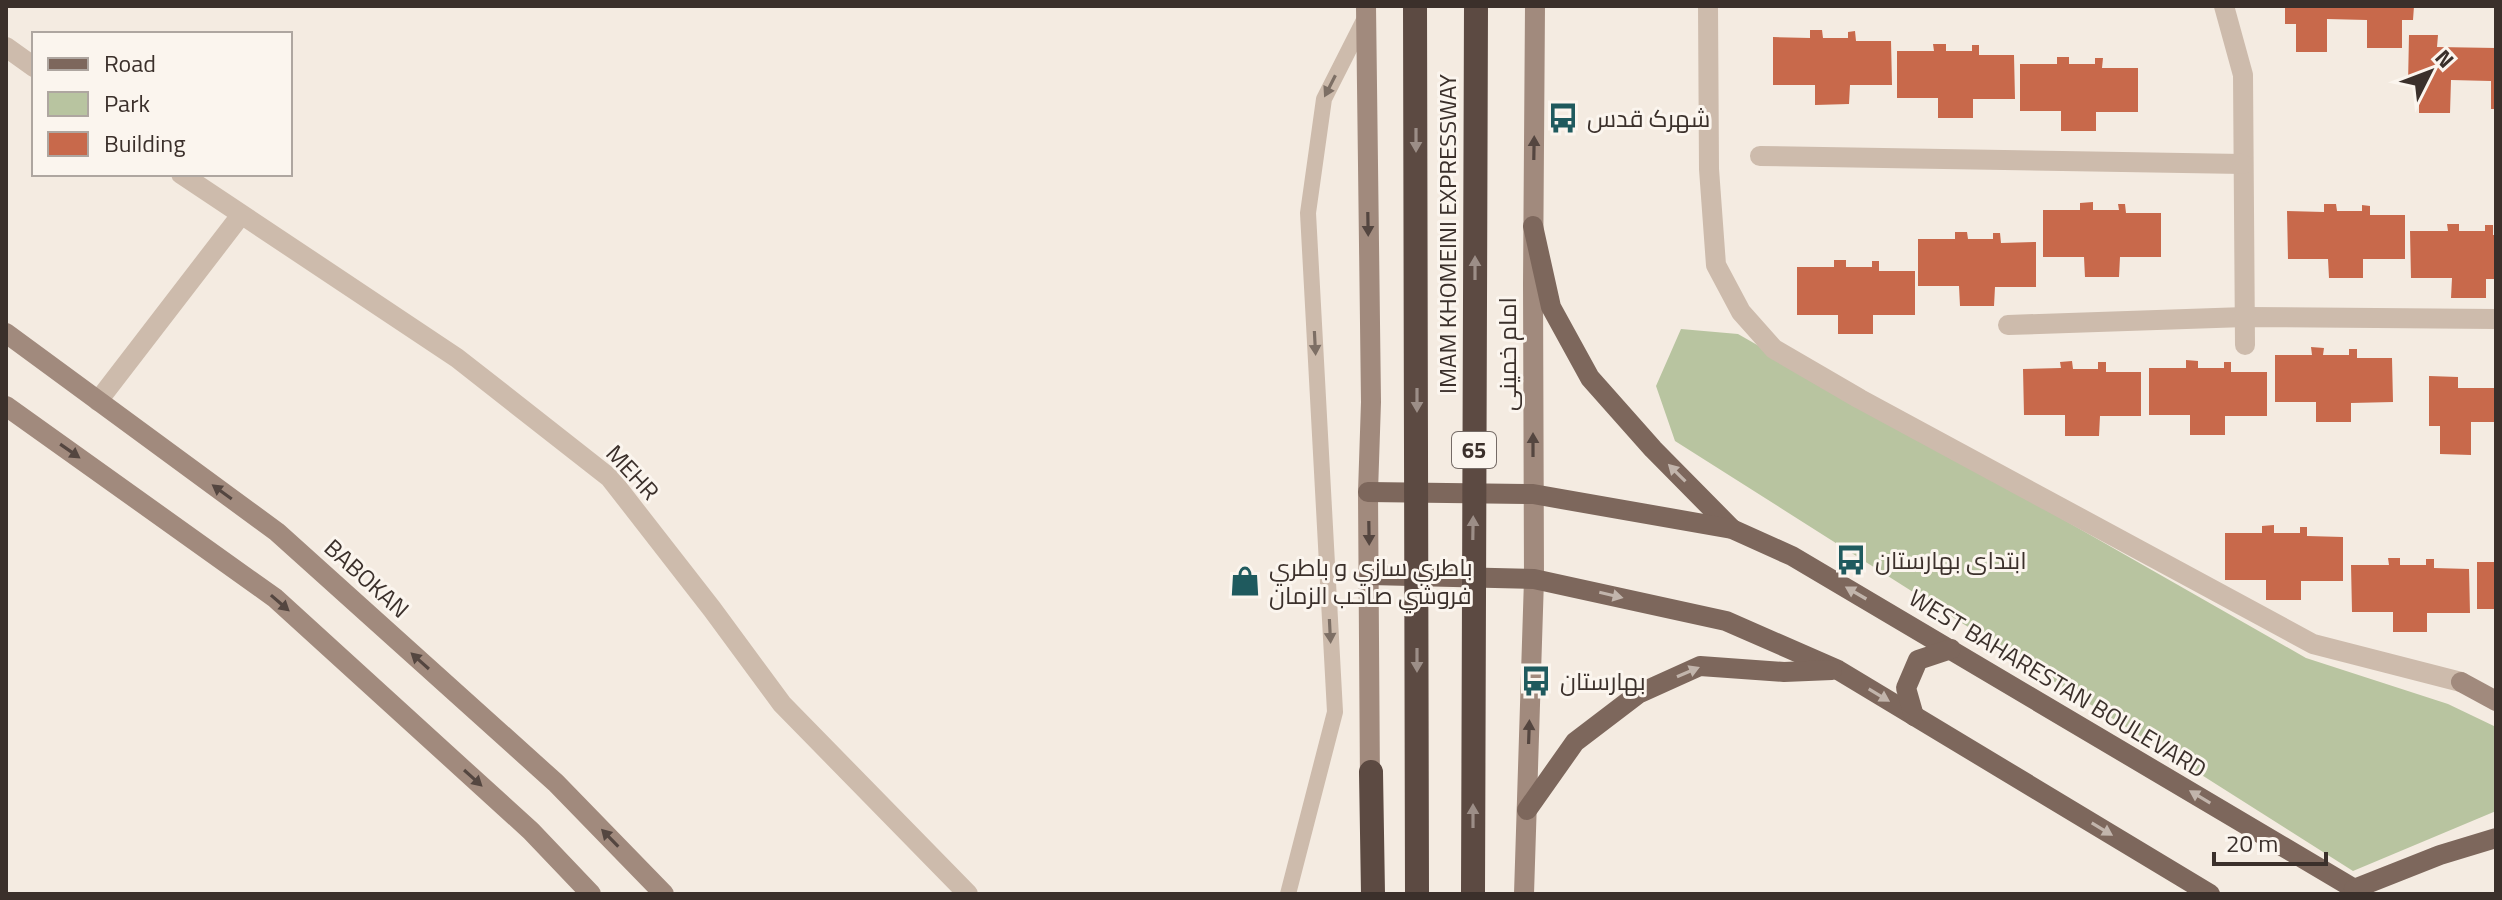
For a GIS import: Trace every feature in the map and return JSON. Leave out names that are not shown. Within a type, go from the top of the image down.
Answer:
[{"type":"highway","name":"IMAM KHOMEINI EXPRESSWAY","points":[[1415,6],[1417,894]]},
{"type":"highway","name":"IMAM KHOMEINI EXPRESSWAY","points":[[1473,894],[1476,6]]},
{"type":"highway","points":[[1371,772],[1373,894]]},
{"type":"main road","name":"امام خمینی","points":[[1524,894],[1534,579],[1535,6]]},
{"type":"main road","points":[[1366,12],[1371,402],[1368,492],[1371,772],[1367,894]]},
{"type":"main road","points":[[1533,226],[1551,307],[1590,378],[1653,449],[1732,529]]},
{"type":"main road","name":"BABOKAN","points":[[6,333],[277,532],[556,783],[664,894]]},
{"type":"main road","points":[[6,406],[275,598],[531,831],[591,894]]},
{"type":"main road","name":"WEST BAHARESTAN BOULEVARD","points":[[1368,492],[1533,494],[1732,529],[1792,556],[2359,891]]},
{"type":"main road","points":[[1370,575],[1534,579],[1726,621],[1838,670],[2210,894]]},
{"type":"main road","points":[[1914,716],[1906,688],[1918,660],[1951,649]]},
{"type":"main road","points":[[1527,810],[1575,742],[1638,694],[1700,666],[1784,672],[1838,670]]},
{"type":"main road","points":[[2461,682],[2496,689]]},
{"type":"main road","points":[[2461,682],[2496,701]]},
{"type":"main road","points":[[2359,891],[2440,855],[2496,838]]},
{"type":"street","points":[[1708,6],[1709,169],[1716,265],[1741,312],[1774,349],[1860,399],[2313,644],[2461,682]]},
{"type":"street","points":[[2224,6],[2243,75],[2245,345]]},
{"type":"street","points":[[6,47],[32,66]]},
{"type":"street","points":[[1760,156],[2243,164]]},
{"type":"street","name":"MEHR","points":[[184,176],[457,358],[610,478],[782,704],[968,894]]},
{"type":"street","points":[[98,401],[241,215]]},
{"type":"street","points":[[2008,325],[2245,317],[2496,319]]},
{"type":"lane","points":[[1288,894],[1335,712],[1308,213],[1324,99],[1366,12]]},
{"type":"green space","points":[[1681,329],[1738,334],[2306,658],[2448,704],[2496,727],[2496,811],[2353,871],[1675,441],[1656,386]]},
{"type":"building","points":[[2285,6],[2414,6],[2413,20],[2402,20],[2402,48],[2367,48],[2367,20],[2327,19],[2327,52],[2296,52],[2296,24],[2285,24]]},
{"type":"building","points":[[1810,30],[1822,30],[1823,38],[1848,38],[1848,32],[1855,31],[1856,41],[1891,41],[1892,85],[1850,85],[1849,104],[1815,105],[1815,85],[1773,85],[1773,37],[1810,38]]},
{"type":"building","points":[[2409,35],[2438,35],[2437,47],[2496,48],[2496,109],[2491,109],[2491,81],[2451,80],[2450,113],[2419,113],[2419,85],[2408,84]]},
{"type":"building","points":[[1933,44],[1946,44],[1946,51],[1972,51],[1972,45],[1979,45],[1979,55],[2014,55],[2015,99],[1973,99],[1973,118],[1938,118],[1938,98],[1897,98],[1897,51],[1934,51]]},
{"type":"building","points":[[2057,57],[2069,57],[2069,64],[2095,64],[2095,58],[2103,58],[2102,68],[2138,68],[2138,112],[2096,112],[2096,131],[2061,131],[2061,111],[2020,111],[2020,64],[2057,64]]},
{"type":"building","points":[[2093,202],[2093,210],[2119,210],[2118,204],[2125,204],[2126,213],[2161,213],[2161,257],[2120,257],[2119,277],[2085,277],[2084,257],[2043,257],[2043,210],[2080,210],[2080,203]]},
{"type":"building","points":[[2324,204],[2336,204],[2337,211],[2362,211],[2362,205],[2370,206],[2370,215],[2405,215],[2405,259],[2363,259],[2363,278],[2329,278],[2328,259],[2288,259],[2287,211],[2324,212]]},
{"type":"building","points":[[2447,224],[2459,224],[2459,231],[2485,231],[2485,225],[2493,225],[2493,235],[2496,235],[2496,279],[2486,279],[2486,298],[2451,298],[2452,278],[2411,278],[2410,231],[2448,231]]},
{"type":"building","points":[[1955,232],[1967,232],[1968,239],[1993,239],[1993,233],[2000,233],[2001,243],[2036,242],[2036,287],[1995,287],[1994,306],[1960,306],[1959,286],[1918,286],[1918,239],[1955,239]]},
{"type":"building","points":[[1834,260],[1846,260],[1846,267],[1872,267],[1872,261],[1879,261],[1879,271],[1915,271],[1915,315],[1873,315],[1873,334],[1838,334],[1838,315],[1797,315],[1797,267],[1834,267]]},
{"type":"building","points":[[2311,347],[2324,348],[2323,355],[2349,355],[2349,349],[2357,349],[2357,358],[2392,358],[2393,402],[2351,403],[2351,422],[2316,422],[2316,402],[2275,402],[2275,355],[2312,355]]},
{"type":"building","points":[[2186,360],[2198,361],[2198,368],[2224,368],[2224,362],[2231,362],[2231,372],[2267,372],[2267,416],[2225,416],[2225,435],[2190,435],[2190,415],[2149,415],[2149,368],[2186,368]]},
{"type":"building","points":[[2072,361],[2073,369],[2098,369],[2098,362],[2106,362],[2106,372],[2141,372],[2141,416],[2100,416],[2099,436],[2065,436],[2065,415],[2024,415],[2023,369],[2061,368],[2060,362]]},
{"type":"building","points":[[2429,376],[2458,377],[2458,388],[2496,388],[2496,422],[2471,422],[2471,455],[2440,454],[2440,426],[2429,426]]},
{"type":"building","points":[[2274,525],[2274,533],[2300,533],[2300,527],[2307,527],[2307,536],[2343,537],[2343,581],[2301,581],[2301,600],[2266,600],[2266,580],[2225,580],[2225,533],[2262,533],[2262,526]]},
{"type":"building","points":[[2388,558],[2400,558],[2400,565],[2426,565],[2426,559],[2434,559],[2434,568],[2469,569],[2470,613],[2427,613],[2427,632],[2393,632],[2393,612],[2352,612],[2351,565],[2389,565]]},
{"type":"building","points":[[2477,562],[2496,562],[2496,609],[2477,609]]},
{"type":"place","name":"شهرک قدس","points":[[1563,118]]},
{"type":"place","name":"ابتدای بهارستان","points":[[1851,560]]},
{"type":"place","name":"باطري سازي و باطري فروشي صاحب الزمان","points":[[1245,581]]},
{"type":"place","name":"بهارستان","points":[[1536,681]]}]
